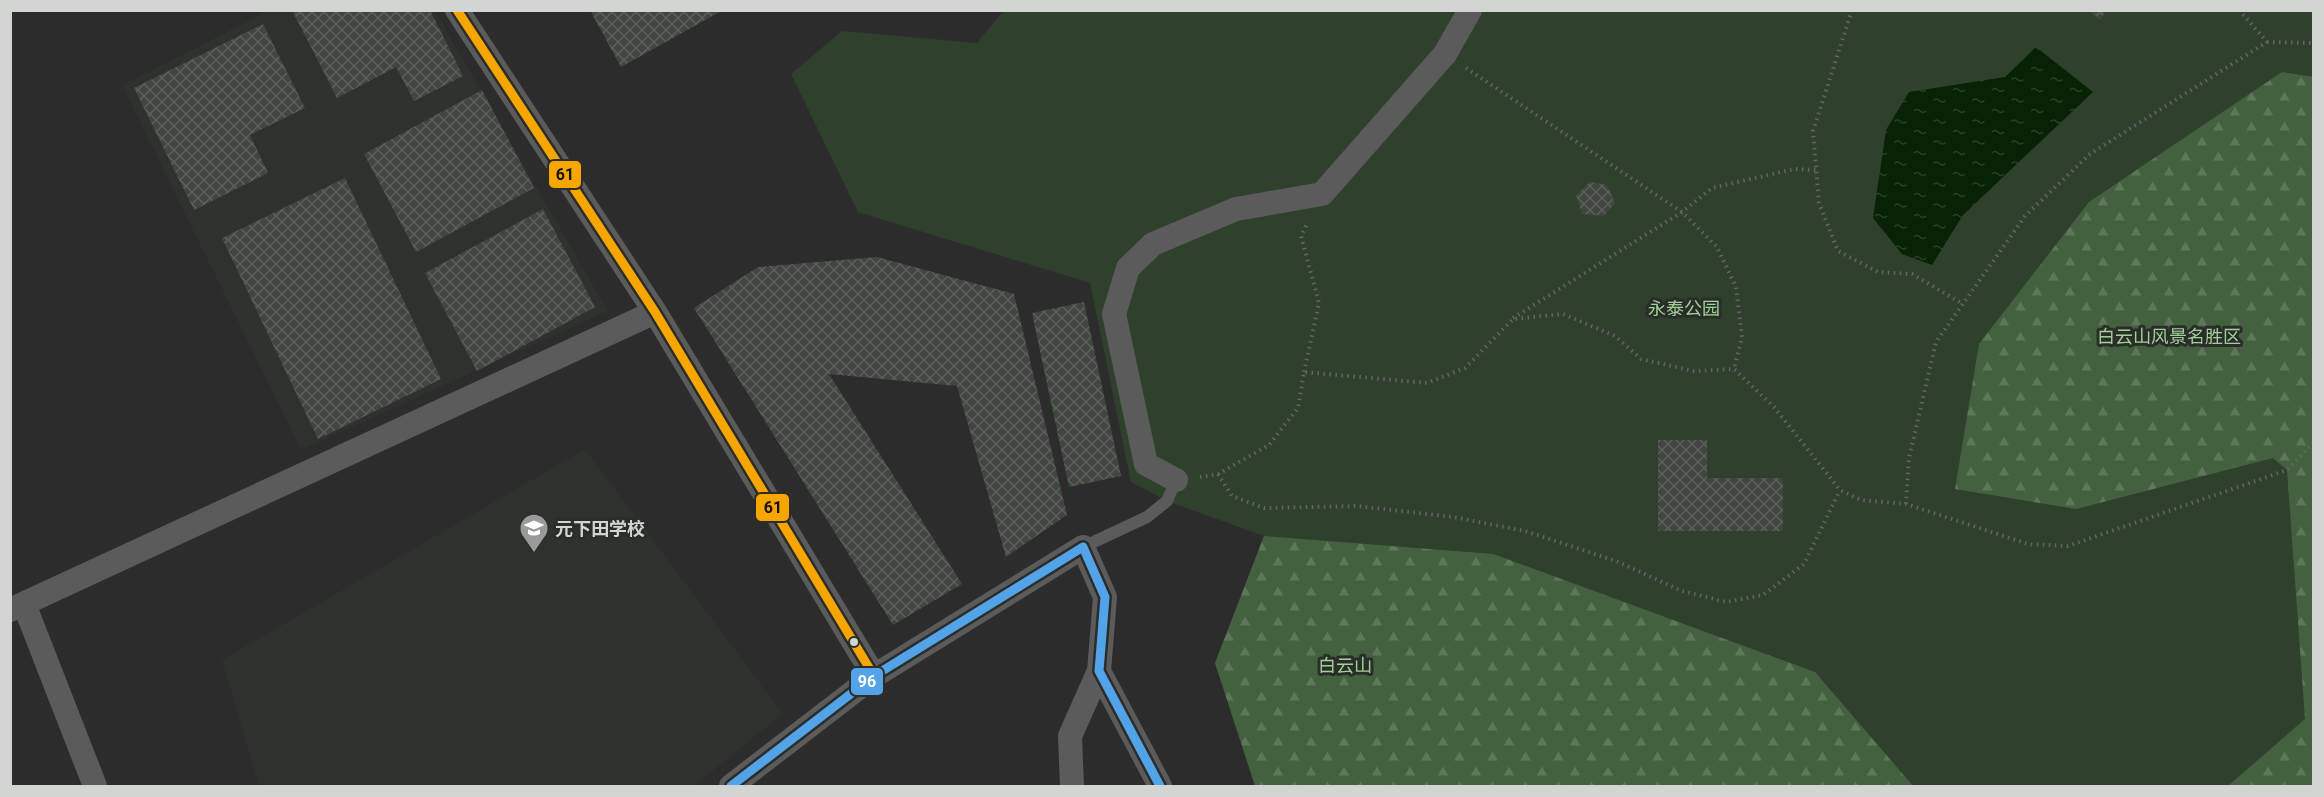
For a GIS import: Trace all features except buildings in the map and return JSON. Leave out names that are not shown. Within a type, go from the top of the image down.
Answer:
[{"type":"street","points":[[457,10],[655,312],[874,676]]},
{"type":"street","points":[[1176,480],[1146,464],[1114,314],[1128,268],[1153,244],[1236,209],[1322,194],[1445,54],[1470,10]]},
{"type":"street","points":[[95,786],[17,607],[655,312]]},
{"type":"street","points":[[731,786],[874,676],[1083,548],[1105,597],[1099,671],[1070,736],[1072,786]]},
{"type":"street","points":[[1099,671],[1160,786]]},
{"type":"lane","points":[[1083,548],[1147,516],[1167,501],[1176,480]]},
{"type":"path","points":[[1852,10],[1813,131],[1819,203],[1838,251],[1878,272],[1911,274],[1963,304]]},
{"type":"path","points":[[2239,10],[2267,42]]},
{"type":"path","points":[[1906,504],[1910,458],[1936,342],[2025,216],[2090,154],[2267,42],[2313,43]]},
{"type":"path","points":[[1445,54],[1682,212],[1717,248],[1736,287],[1742,337],[1734,369]]},
{"type":"path","points":[[1304,372],[1427,383],[1465,368],[1513,319],[1682,212],[1712,188],[1794,169],[1816,170]]},
{"type":"path","points":[[1176,480],[1218,474],[1269,445],[1298,408],[1319,303],[1301,236],[1322,194]]},
{"type":"path","points":[[1513,319],[1563,314],[1615,336],[1641,359],[1694,371],[1734,369],[1774,407],[1840,490],[1861,500],[1906,504],[2028,544],[2068,546],[2287,470],[2313,442]]},
{"type":"path","points":[[1218,474],[1232,496],[1264,508],[1358,506],[1453,517],[1515,529],[1616,561],[1682,591],[1725,602],[1763,595],[1804,564],[1840,490]]},
{"type":"shaded area","points":[[268,11],[435,11],[608,311],[301,450],[122,85]]},
{"type":"shaded area","name":"元下田学校","points":[[585,449],[783,714],[694,786],[259,786],[222,660]]},
{"type":"green space","name":"永泰公园","points":[[1004,10],[2313,11],[2313,786],[1255,786],[1215,663],[1264,536],[1167,501],[1131,482],[1090,283],[858,212],[791,74],[842,31],[977,43]]},
{"type":"green space","name":"白云山风景名胜区","points":[[2282,72],[2314,77],[2313,786],[2228,786],[2305,719],[2287,470],[2273,458],[2076,509],[1955,489],[1979,344],[2089,202]]},
{"type":"green space","name":"白云山","points":[[1264,536],[1493,554],[1815,672],[1913,786],[1255,786],[1215,663]]},
{"type":"water","points":[[2036,47],[2093,92],[1963,215],[1932,265],[1902,254],[1873,218],[1886,130],[1909,92],[2005,77]]},
{"type":"transit line","name":"61","points":[[457,10],[655,312],[874,676]]},
{"type":"transit line","name":"96","points":[[731,786],[874,676],[1083,547],[1105,597],[1099,671],[1160,786]]},
{"type":"place","name":"元下田学校","points":[[534,554]]}]
